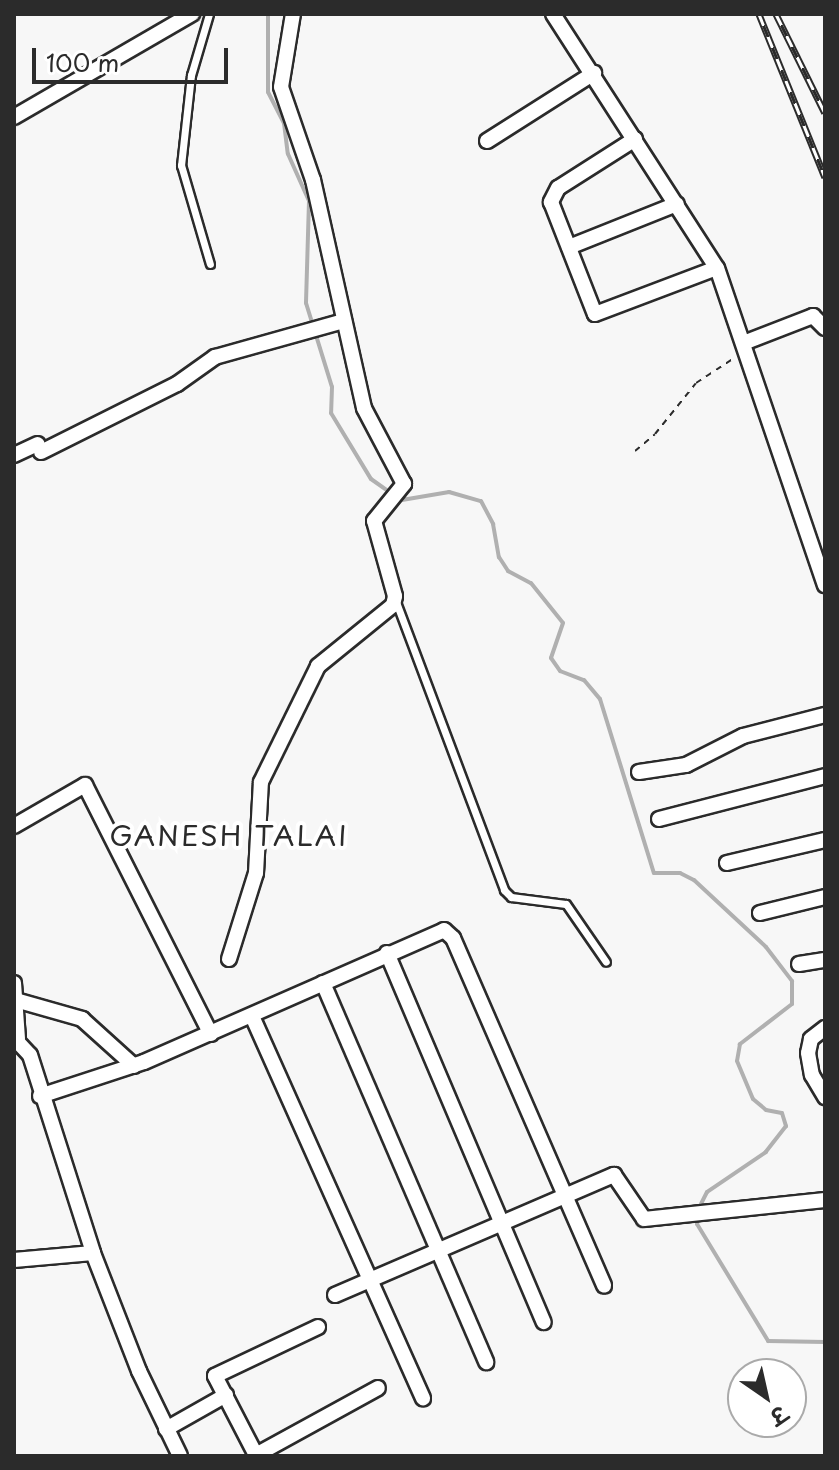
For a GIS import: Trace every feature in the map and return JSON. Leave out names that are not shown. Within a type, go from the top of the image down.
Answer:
[{"type":"street","points":[[14,117],[192,14]]},
{"type":"street","points":[[229,959],[256,873],[257,804],[270,758],[318,666],[395,600],[374,525],[377,515],[399,493],[404,480],[364,408],[313,180],[281,87],[293,14]]},
{"type":"street","points":[[553,14],[594,73],[717,268],[748,346],[825,585]]},
{"type":"street","points":[[487,141],[594,73]]},
{"type":"street","points":[[635,139],[553,193],[551,202],[595,314],[717,268]]},
{"type":"street","points":[[569,247],[677,204]]},
{"type":"street","points":[[748,346],[813,316],[825,328]]},
{"type":"street","points":[[14,455],[40,448],[177,384],[215,357],[344,321]]},
{"type":"street","points":[[639,772],[686,765],[743,736],[825,715]]},
{"type":"street","points":[[659,819],[825,776]]},
{"type":"street","points":[[14,826],[85,785],[211,1034]]},
{"type":"street","points":[[727,863],[825,840]]},
{"type":"street","points":[[760,913],[825,897]]},
{"type":"street","points":[[40,1096],[134,1066],[444,930],[453,938],[604,1286]]},
{"type":"street","points":[[387,953],[544,1322]]},
{"type":"street","points":[[799,964],[825,960]]},
{"type":"street","points":[[14,983],[19,1001],[16,1038],[30,1055],[40,1096],[93,1253],[180,1456]]},
{"type":"street","points":[[323,983],[486,1362]]},
{"type":"street","points":[[19,1001],[82,1019],[134,1066]]},
{"type":"street","points":[[252,1016],[423,1398]]},
{"type":"street","points":[[825,1028],[811,1039],[808,1053],[812,1075],[825,1097]]},
{"type":"street","points":[[335,1295],[614,1175],[621,1178],[640,1217],[706,1216],[825,1200]]},
{"type":"street","points":[[14,1260],[93,1253]]},
{"type":"street","points":[[318,1327],[215,1376],[256,1455],[378,1388]]},
{"type":"street","points":[[166,1429],[226,1395]]},
{"type":"lane","points":[[209,14],[191,75],[181,165],[210,264]]},
{"type":"lane","points":[[395,600],[504,890],[511,897],[566,904],[606,962]]},
{"type":"path","points":[[635,451],[655,434],[696,383],[748,346]]},
{"type":"waterway","points":[[268,14],[268,92],[284,123],[288,154],[309,201],[306,303],[332,387],[331,413],[371,479],[391,493]]},
{"type":"waterway","points":[[396,501],[449,492],[481,501],[493,524],[499,557],[508,571],[531,583],[563,623],[551,658],[560,671],[584,680],[600,699],[654,873],[680,873],[694,880],[766,947],[792,981],[792,1004],[740,1044],[737,1061],[753,1099],[766,1110],[782,1113],[786,1126],[766,1152],[707,1192],[699,1208]]},
{"type":"waterway","points":[[698,1217],[697,1224],[768,1341],[825,1342]]},
{"type":"railway","points":[[759,14],[825,177]]},
{"type":"railway","points":[[776,14],[825,113]]},
{"type":"district","name":"GANESH TALAI","points":[[229,835]]}]
